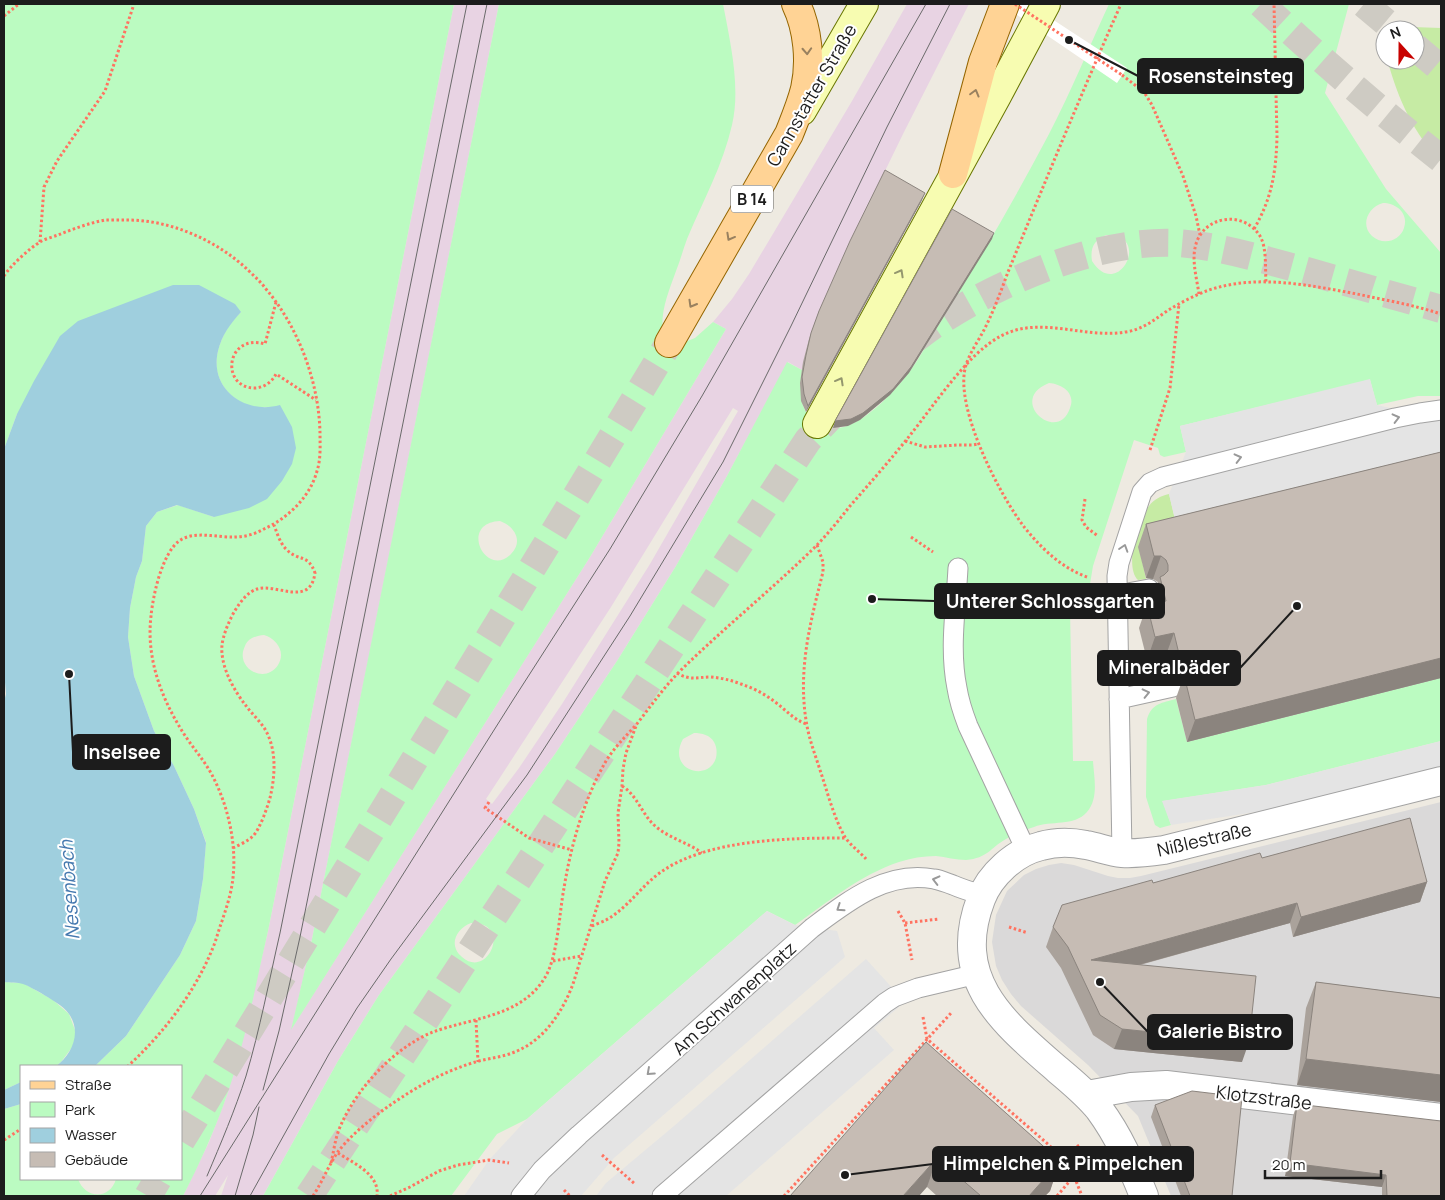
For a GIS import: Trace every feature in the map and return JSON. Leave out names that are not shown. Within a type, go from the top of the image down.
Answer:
[{"type":"main road","name":"B 14","points":[[789,134],[805,87],[808,66],[806,32],[796,4]]},
{"type":"main road","name":"Cannstatter Straße","points":[[669,343],[864,4]]},
{"type":"main road","points":[[953,174],[983,62],[1005,4]]},
{"type":"main road","points":[[817,424],[1046,4]]},
{"type":"street","name":"Nißlestraße","points":[[978,979],[972,952],[974,916],[982,895],[990,882],[1000,870],[1026,850],[1068,843],[1084,844],[1122,853],[1164,850],[1441,781]]},
{"type":"street","points":[[978,979],[1003,1020],[1086,1095],[1110,1125],[1122,1146],[1144,1196]]},
{"type":"street","name":"Klotzstraße","points":[[1086,1095],[1131,1087],[1166,1085],[1441,1118]]},
{"type":"lane","points":[[1122,853],[1117,589],[1119,564],[1142,492],[1150,483],[1163,477],[1395,418],[1420,412],[1441,410]]},
{"type":"lane","points":[[958,568],[953,651],[956,688],[968,726],[1026,850]]},
{"type":"lane","points":[[1117,589],[1149,589]]},
{"type":"lane","points":[[1119,700],[1173,687]]},
{"type":"lane","name":"Am Schwanenplatz","points":[[521,1196],[542,1170],[579,1134],[812,928],[838,909],[868,890],[906,877],[937,879],[982,895]]},
{"type":"lane","points":[[662,1196],[885,1003],[894,997],[918,988],[978,979]]},
{"type":"path","points":[[4,16],[19,4]]},
{"type":"path","points":[[40,242],[44,187],[57,160],[105,92],[134,4]]},
{"type":"path","points":[[1015,4],[1122,75],[1144,92],[1152,105],[1183,176],[1200,234]]},
{"type":"path","points":[[1117,589],[1068,568],[1054,558],[1026,529],[1000,489],[978,444],[965,393],[966,365],[993,309],[1092,69],[1122,4]]},
{"type":"path","points":[[1254,229],[1272,190],[1277,159],[1274,4]]},
{"type":"path","points":[[1198,294],[1194,250],[1200,234],[1212,223],[1221,219],[1239,220],[1247,223],[1261,237],[1264,246],[1266,282]]},
{"type":"path","points":[[4,276],[9,269],[40,242],[105,220],[136,220],[167,225],[202,238],[237,259],[266,288],[276,302],[291,326],[303,353],[310,374],[320,424],[318,469],[306,495],[286,517],[253,535],[242,537],[187,536],[174,546],[164,563],[151,614],[152,656],[161,690],[171,713],[212,775],[225,808],[233,848],[232,884],[214,946],[189,995],[167,1025],[129,1065]]},
{"type":"path","points":[[330,1163],[339,1130],[346,1116],[364,1088],[379,1070],[401,1051],[424,1036],[499,1012],[525,1000],[542,983],[553,961],[564,885],[581,819],[608,757],[677,673],[817,545],[966,365],[990,343],[1004,334],[1019,329],[1036,327],[1097,333],[1123,333],[1146,325],[1198,294],[1240,282],[1289,283],[1336,290],[1441,314]]},
{"type":"path","points":[[276,302],[265,344],[251,342],[238,348],[232,361],[231,368],[233,374],[242,384],[253,388],[266,385],[276,374],[316,401]]},
{"type":"path","points":[[1151,446],[1171,383],[1179,304]]},
{"type":"path","points":[[905,441],[925,448],[958,445],[972,446],[978,444]]},
{"type":"path","points":[[1086,499],[1082,517],[1083,524],[1102,539]]},
{"type":"path","points":[[233,848],[253,836],[266,812],[272,787],[274,763],[266,730],[246,706],[228,677],[222,660],[222,644],[227,626],[242,600],[258,588],[292,592],[307,590],[311,586],[315,574],[310,562],[291,554],[286,549],[274,525]]},
{"type":"path","points":[[817,545],[823,562],[824,572],[808,634],[805,654],[804,693],[806,724],[839,825],[846,838],[865,858],[905,923],[918,988]]},
{"type":"path","points":[[677,673],[684,677],[713,677],[741,684],[769,698],[795,719],[806,724]]},
{"type":"path","points":[[313,1196],[330,1163],[338,1153],[356,1133],[398,1100],[433,1079],[478,1062],[513,1053],[528,1046],[539,1038],[556,1018],[573,984],[605,881],[618,853],[620,843],[618,813],[623,769],[626,753],[637,723]]},
{"type":"path","points":[[622,786],[630,790],[646,816],[654,825],[663,832],[702,853]]},
{"type":"path","points":[[489,802],[485,808],[529,838],[572,850]]},
{"type":"path","points":[[591,926],[606,920],[618,911],[659,873],[681,861],[702,853],[768,840],[846,838]]},
{"type":"path","points":[[553,961],[582,956]]},
{"type":"path","points":[[784,1196],[927,1039],[978,979]]},
{"type":"path","points":[[476,1020],[478,1062]]},
{"type":"path","points":[[927,1039],[1049,1145],[1068,1166],[1082,1196]]},
{"type":"path","points":[[4,1140],[20,1130]]},
{"type":"path","points":[[579,1134],[641,1190]]},
{"type":"path","points":[[338,1153],[368,1173],[376,1184],[377,1196]]},
{"type":"path","points":[[390,1196],[439,1171],[458,1165],[489,1160],[542,1170]]},
{"type":"path","points":[[1057,1196],[1074,1176]]},
{"type":"shaded area","points":[[454,4],[499,4],[312,939],[292,1028],[590,557],[726,329],[713,322],[749,274],[852,101],[907,4],[969,4],[848,247],[809,340],[802,370],[788,362],[676,566],[617,661],[555,754],[379,995],[338,1061],[263,1196],[221,1196],[228,1175],[215,1196],[183,1196],[209,1142],[226,1098],[246,1025],[268,931]],"holes":[[[733,408],[738,411],[650,564],[562,704],[492,804],[486,799],[611,607]]]},
{"type":"shaded area","points":[[1370,379],[1377,405],[1441,420],[1441,453],[1175,520],[1169,494],[1186,452],[1180,426]]},
{"type":"shaded area","points":[[1441,741],[1441,768],[1275,809],[1171,825],[1162,801],[1266,785]]},
{"type":"shaded area","points":[[1441,802],[1441,1196],[1171,1196],[1138,1116],[1088,1065],[1021,1006],[1002,980],[996,966],[992,942],[996,915],[1007,891],[1024,875],[1049,865],[1061,863],[1074,865],[1108,876],[1130,878]]},
{"type":"shaded area","points":[[767,911],[795,925],[837,931],[845,957],[614,1158],[581,1196],[464,1196],[489,1160],[527,1119]]},
{"type":"shaded area","points":[[866,959],[905,1002],[874,1028],[894,1050],[726,1196],[596,1196],[606,1183]]},
{"type":"green space","points":[[4,4],[454,4],[268,931],[249,1015],[233,1078],[221,1111],[183,1196],[4,1196],[4,1109],[20,1104],[20,1180],[78,1180],[81,1186],[86,1190],[92,1193],[103,1194],[109,1191],[116,1180],[182,1180],[182,1065],[96,1065],[126,1036],[180,955],[196,921],[203,879],[206,842],[194,809],[174,766],[154,731],[134,676],[128,637],[130,608],[136,577],[142,561],[146,526],[157,512],[178,505],[214,517],[272,407],[253,407],[236,399],[223,385],[218,374],[217,360],[221,341],[233,320],[241,312],[17,414],[4,449]],"holes":[[[264,635],[273,640],[281,651],[278,665],[266,674],[259,674],[247,667],[243,654],[248,641]]]},
{"type":"green space","points":[[499,4],[723,4],[734,64],[735,95],[732,125],[718,169],[687,239],[670,287],[665,302],[662,326],[663,334],[680,344],[695,338],[713,322],[726,329],[590,557],[291,1030],[312,939]],"holes":[[[500,521],[505,523],[516,534],[517,544],[511,554],[502,560],[493,560],[485,555],[480,548],[478,539],[480,531],[487,524]]]},
{"type":"green space","points":[[1109,4],[1349,4],[1325,93],[1386,189],[1441,253],[1441,396],[1418,396],[1377,405],[1370,380],[1180,426],[1186,452],[1164,457],[1160,455],[1158,448],[1134,440],[1093,566],[1089,590],[1090,609],[1070,610],[1073,761],[1093,761],[1095,781],[1093,801],[1082,817],[1076,820],[1041,825],[1012,835],[984,855],[973,859],[962,860],[931,856],[908,859],[885,867],[832,898],[795,925],[767,911],[527,1119],[497,1134],[451,1196],[263,1196],[338,1061],[379,995],[555,754],[617,661],[676,566],[727,476],[787,362],[802,370],[801,395],[804,408],[808,414],[822,425],[833,428],[845,427],[869,413],[891,393],[907,375],[919,357],[1016,195],[1057,118]],"holes":[[[1388,203],[1397,207],[1405,218],[1402,232],[1391,241],[1381,241],[1368,232],[1367,217],[1373,208]],[[1106,235],[1120,237],[1127,244],[1129,253],[1126,263],[1120,270],[1112,274],[1102,272],[1092,261],[1094,245]],[[1049,383],[1059,385],[1067,390],[1071,403],[1064,418],[1056,422],[1047,421],[1039,416],[1034,408],[1032,399],[1037,390]],[[694,733],[703,734],[714,742],[716,758],[712,766],[705,770],[690,770],[680,759],[679,750],[683,739]],[[471,923],[484,925],[491,931],[493,939],[492,948],[487,956],[480,961],[472,962],[462,957],[455,947],[456,938],[461,929]]]},
{"type":"green space","points":[[1425,27],[1441,28],[1441,162],[1415,128],[1397,89],[1391,70],[1425,70]]},
{"type":"green space","points":[[1169,494],[1175,519],[1139,547],[1146,579],[1138,580],[1132,565],[1132,554],[1137,532],[1145,512],[1153,501]]},
{"type":"green space","points":[[1441,678],[1441,741],[1266,785],[1163,801],[1171,825],[1160,828],[1155,825],[1146,797],[1147,719],[1158,704],[1176,699],[1187,742]]},
{"type":"green space","points":[[4,982],[23,983],[53,1000],[69,1014],[75,1030],[75,1039],[73,1046],[57,1065],[20,1065],[20,1082],[4,1090]]},
{"type":"water","name":"Nesenbach","points":[[173,285],[199,285],[235,304],[241,312],[227,330],[220,345],[217,365],[219,377],[224,387],[232,396],[243,402],[254,406],[280,405],[292,427],[296,448],[292,464],[282,481],[267,499],[249,508],[214,517],[177,505],[157,512],[146,526],[142,561],[136,577],[130,608],[128,637],[134,676],[154,731],[174,766],[194,809],[206,843],[203,879],[196,921],[180,955],[126,1036],[96,1065],[57,1065],[67,1056],[75,1035],[73,1021],[69,1014],[56,1002],[30,987],[21,983],[4,982],[4,702],[6,694],[4,671],[4,449],[17,414],[60,336],[78,321]]},
{"type":"water","points":[[20,1082],[20,1104],[4,1109],[4,1090]]},
{"type":"pier","points":[[1001,4],[1029,4],[1127,68],[1117,83]]},
{"type":"building","points":[[885,170],[925,193],[808,406],[802,377],[811,333],[850,241]]},
{"type":"building","points":[[952,209],[994,233],[911,367],[893,389],[863,413],[851,419],[835,421]]},
{"type":"building","points":[[1441,452],[1441,658],[1195,720],[1184,675],[1192,667],[1190,657],[1185,654],[1179,654],[1174,633],[1155,637],[1147,605],[1166,601],[1160,577],[1168,571],[1168,565],[1161,556],[1154,556],[1146,524]]},
{"type":"building","points":[[1410,818],[1427,882],[1301,917],[1297,903],[1091,960],[1256,976],[1249,1042],[1122,1029],[1100,1015],[1068,947],[1053,927],[1062,905],[1152,880],[1153,883],[1260,853],[1262,858]]},
{"type":"building","points":[[1316,982],[1441,998],[1441,1075],[1306,1059]]},
{"type":"building","points":[[926,1042],[1060,1161],[1029,1196],[981,1196],[937,1158],[903,1196],[790,1196]]},
{"type":"building","points":[[1192,1091],[1242,1097],[1232,1196],[1190,1196],[1155,1105]]},
{"type":"building","points":[[1297,1104],[1441,1121],[1441,1196],[1387,1196],[1386,1175],[1290,1163]]},
{"type":"tunnel","points":[[1261,4],[1395,122],[1441,159]]},
{"type":"tunnel","points":[[1364,4],[1383,20]]},
{"type":"tunnel","points":[[1425,55],[1441,69]]},
{"type":"tunnel","points":[[911,342],[938,322],[967,305],[1024,277],[1086,255],[1148,243],[1177,243],[1225,250],[1441,309]]},
{"type":"tunnel","points":[[182,1139],[669,343]]},
{"type":"tunnel","points":[[309,1196],[808,440],[874,372]]},
{"type":"tunnel","points":[[148,1196],[157,1180]]},
{"type":"tram line","points":[[207,1176],[233,1114],[246,1076],[256,1041],[280,933],[467,4]]},
{"type":"tram line","points":[[263,1090],[279,1031],[300,937],[487,4]]},
{"type":"tram line","points":[[200,1196],[610,549],[702,396],[926,4]]},
{"type":"tram line","points":[[250,1196],[329,1054],[357,1008],[527,775],[630,616],[723,462],[887,127],[950,4]]},
{"type":"tram line","points":[[235,1196],[259,1107]]},
{"type":"place","name":"Rosensteinsteg","points":[[1069,40]]},
{"type":"place","name":"Unterer Schlossgarten","points":[[872,599]]},
{"type":"place","name":"Mineralbäder","points":[[1297,606]]},
{"type":"place","name":"Inselsee","points":[[69,674]]},
{"type":"place","name":"Galerie Bistro","points":[[1100,982]]},
{"type":"place","name":"Himpelchen & Pimpelchen","points":[[845,1175]]}]
